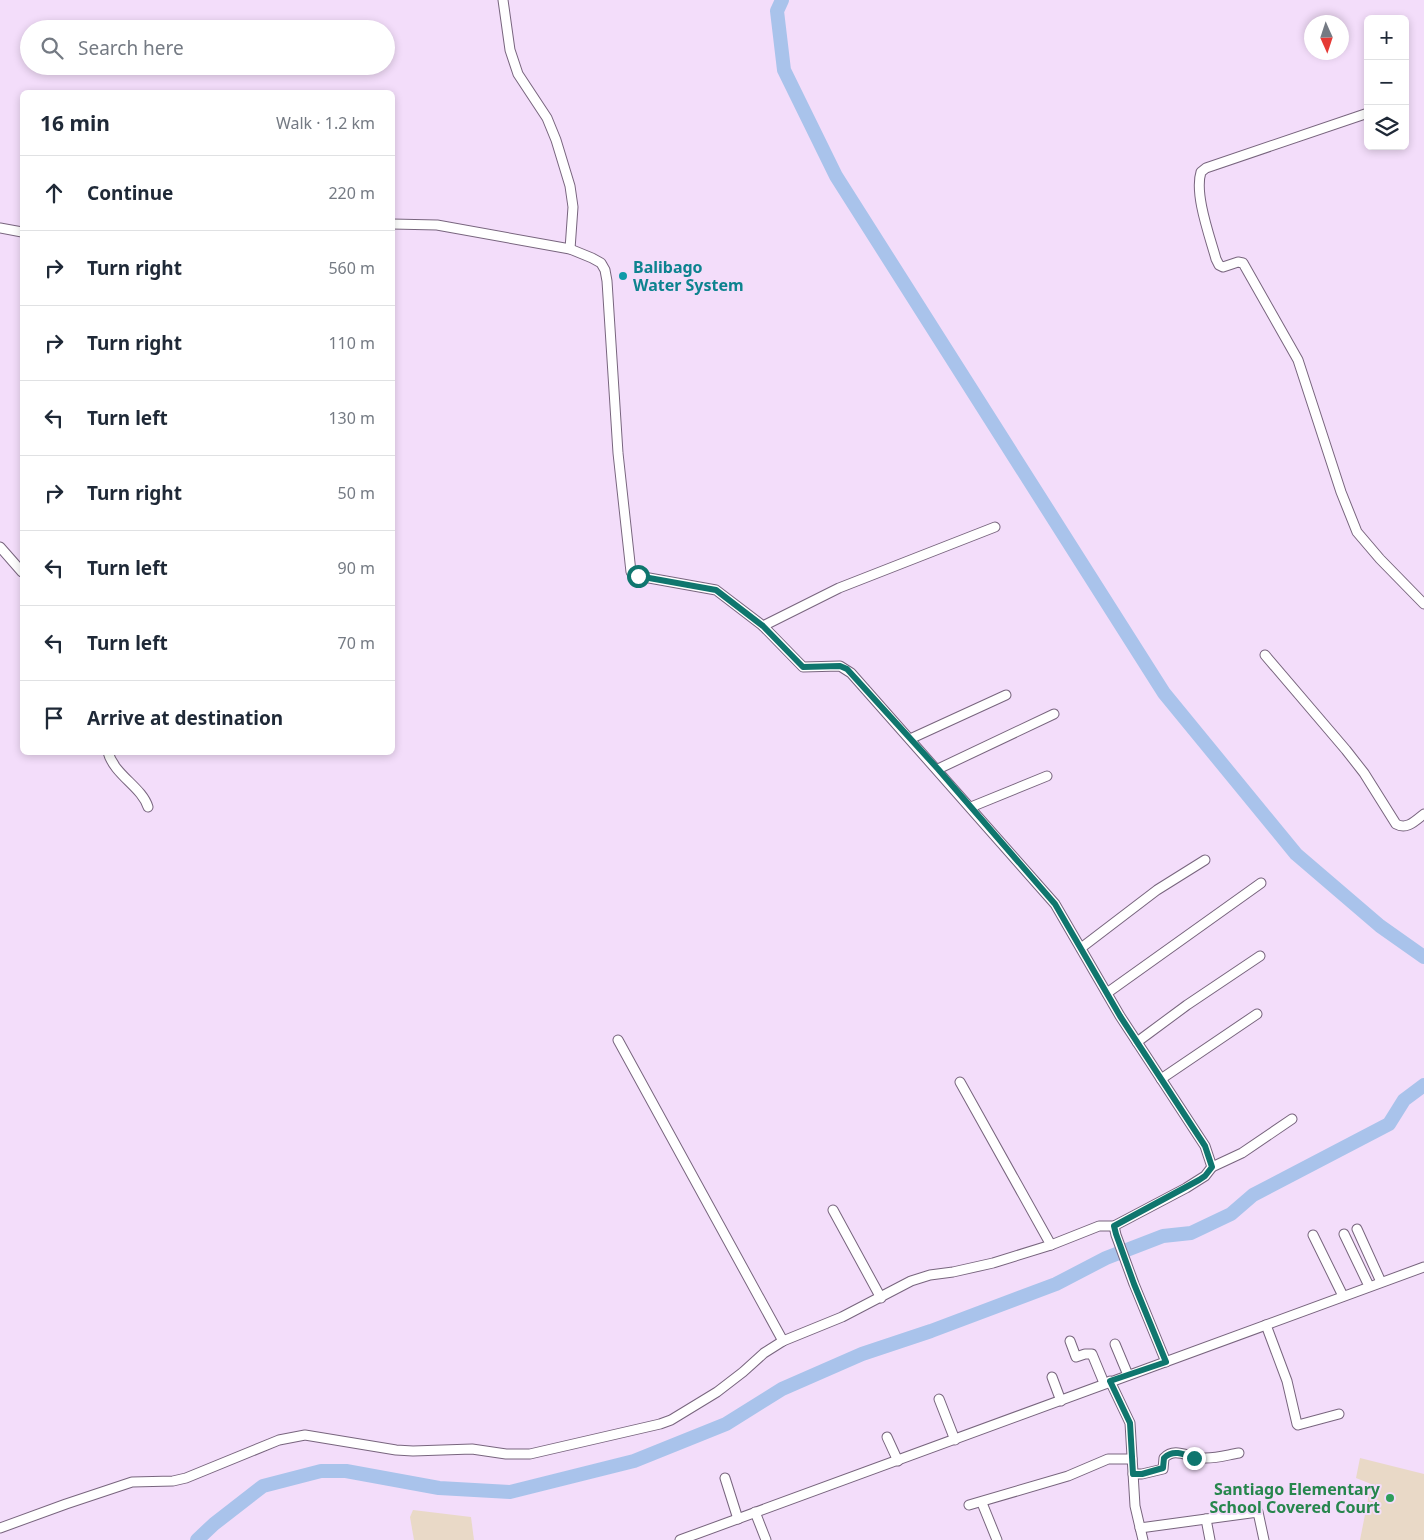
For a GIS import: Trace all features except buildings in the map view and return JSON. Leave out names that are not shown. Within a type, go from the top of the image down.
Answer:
[{"type":"street","points":[[503,0],[510,50],[518,74],[547,118],[570,186],[573,207],[570,249]]},
{"type":"street","points":[[1364,114],[1206,168],[1201,172],[1199,186],[1204,215],[1219,265],[1223,267],[1238,262],[1243,263],[1298,360],[1341,492],[1357,532],[1380,559],[1424,604]]},
{"type":"street","points":[[395,224],[438,225],[570,249],[601,263],[605,270],[618,453],[631,572],[638,576],[716,590],[763,626],[803,667],[840,666],[847,669],[938,769],[1055,904],[1137,1042],[1205,1146],[1212,1167]]},
{"type":"street","points":[[0,228],[20,232]]},
{"type":"street","points":[[763,626],[839,588],[994,527]]},
{"type":"street","points":[[0,547],[20,570]]},
{"type":"street","points":[[1265,655],[1364,773],[1396,824],[1405,826],[1411,824],[1424,814]]},
{"type":"street","points":[[910,739],[1006,695]]},
{"type":"street","points":[[938,769],[1054,714]]},
{"type":"street","points":[[109,755],[120,772],[142,796],[148,807]]},
{"type":"street","points":[[971,807],[1047,776]]},
{"type":"street","points":[[1081,948],[1158,890],[1205,860]]},
{"type":"street","points":[[1107,993],[1261,883]]},
{"type":"street","points":[[1137,1042],[1187,1005],[1260,956]]},
{"type":"street","points":[[1161,1079],[1257,1014]]},
{"type":"street","points":[[618,1040],[783,1341]]},
{"type":"street","points":[[960,1082],[1051,1245]]},
{"type":"street","points":[[0,1528],[132,1482],[173,1481],[186,1478],[279,1440],[305,1435],[396,1450],[472,1449],[530,1454],[660,1424],[671,1420],[717,1392],[764,1353],[783,1341],[842,1317],[911,1282],[930,1275],[966,1270],[1051,1245],[1099,1226],[1114,1226],[1192,1184],[1205,1176],[1212,1167],[1242,1153],[1292,1119]]},
{"type":"street","points":[[834,1210],[881,1298]]},
{"type":"street","points":[[1114,1226],[1126,1263],[1166,1362]]},
{"type":"street","points":[[1357,1229],[1381,1282]]},
{"type":"street","points":[[1344,1234],[1369,1286]]},
{"type":"street","points":[[1313,1235],[1343,1296]]},
{"type":"street","points":[[680,1540],[955,1440],[1128,1374],[1166,1362],[1424,1267]]},
{"type":"street","points":[[1266,1325],[1287,1381],[1297,1424],[1339,1414]]},
{"type":"street","points":[[1070,1341],[1076,1357],[1092,1354],[1130,1423],[1135,1506],[1142,1540]]},
{"type":"street","points":[[1116,1344],[1128,1374]]},
{"type":"street","points":[[1052,1377],[1061,1400]]},
{"type":"street","points":[[938,1399],[955,1440]]},
{"type":"street","points":[[887,1437],[898,1461]]},
{"type":"street","points":[[1133,1474],[1142,1474],[1163,1468],[1164,1458],[1171,1453],[1179,1452],[1194,1458],[1239,1454]]},
{"type":"street","points":[[969,1506],[1068,1476],[1108,1459],[1132,1459]]},
{"type":"street","points":[[725,1478],[738,1518]]},
{"type":"street","points":[[982,1503],[997,1540]]},
{"type":"street","points":[[755,1512],[766,1540]]},
{"type":"street","points":[[1140,1528],[1258,1512],[1264,1540]]},
{"type":"street","points":[[1206,1519],[1210,1540]]},
{"type":"shaded area","points":[[1360,1458],[1424,1474],[1424,1540],[1360,1540],[1371,1484],[1356,1478]]},
{"type":"shaded area","points":[[413,1510],[471,1517],[474,1540],[414,1540],[410,1517]]},
{"type":"waterway","points":[[782,0],[777,11],[784,70],[836,176],[1164,693],[1296,854],[1380,926],[1424,957]]},
{"type":"waterway","points":[[197,1540],[214,1524],[263,1486],[321,1471],[346,1471],[439,1488],[510,1492],[634,1461],[726,1424],[782,1389],[862,1354],[931,1331],[1056,1284],[1106,1258],[1163,1236],[1191,1233],[1231,1214],[1253,1195],[1389,1124],[1404,1100],[1424,1085]]},
{"type":"place","name":"Balibago Water System","points":[[623,276]]},
{"type":"place","name":"Santiago Elementary School Covered Court","points":[[1390,1498]]},
{"type":"route","points":[[638,576],[716,590],[763,626],[803,667],[840,666],[847,669],[938,769],[1055,904],[1120,1016],[1205,1146],[1212,1163],[1209,1172],[1199,1180],[1114,1226],[1134,1284],[1166,1362],[1110,1381],[1130,1423],[1133,1474],[1142,1474],[1163,1468],[1164,1458],[1171,1453],[1179,1452],[1194,1458]]}]
